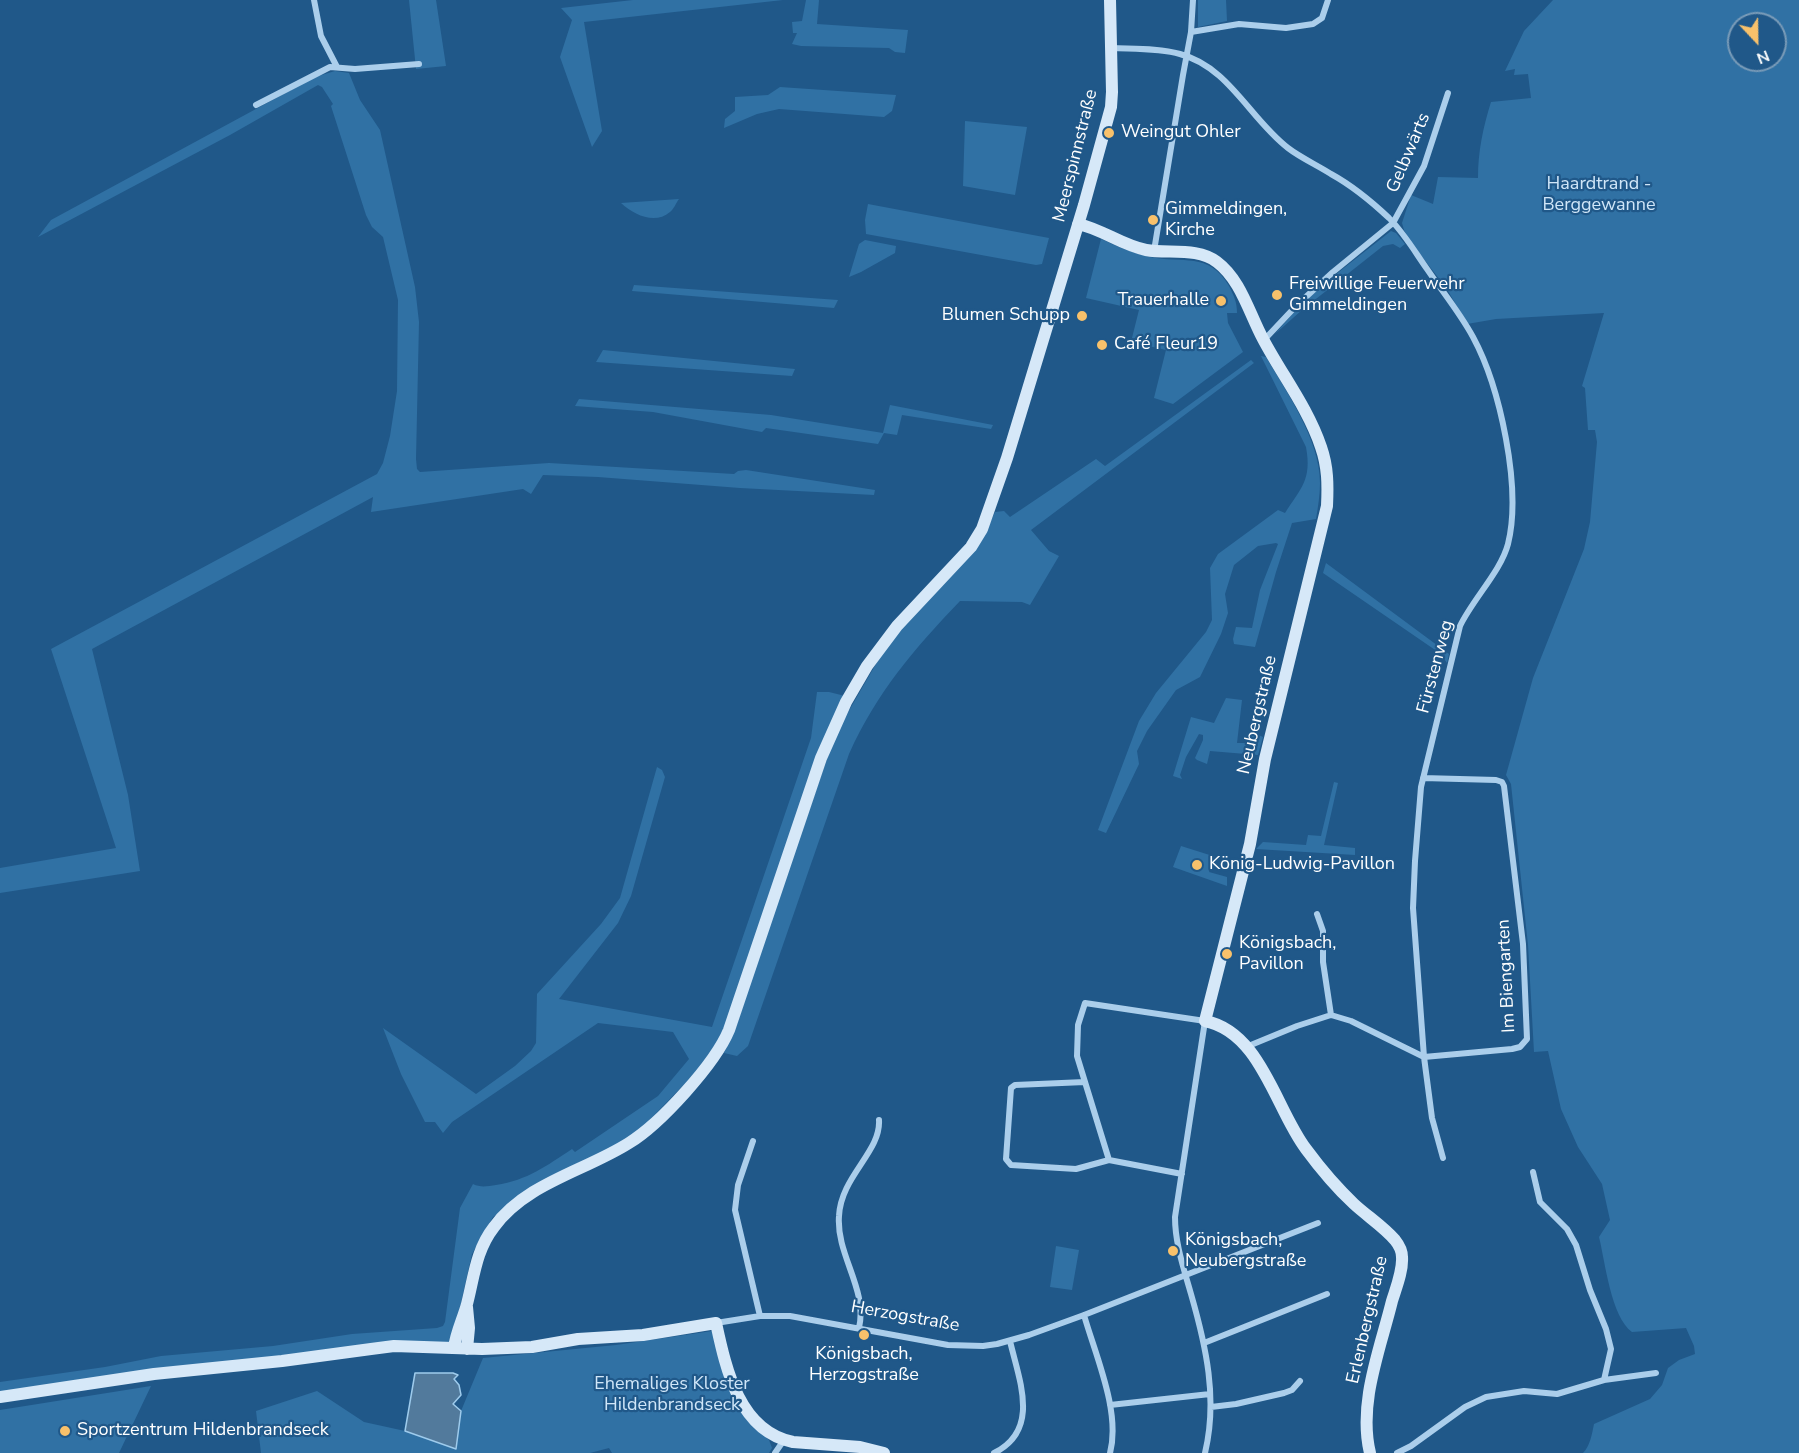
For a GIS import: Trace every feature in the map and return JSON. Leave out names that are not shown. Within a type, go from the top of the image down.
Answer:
[{"type":"street","points":[[314,0],[321,36],[337,67]]},
{"type":"street","name":"Meerspinnstraße","points":[[461,1348],[469,1328],[467,1306],[475,1264],[490,1233],[503,1217],[536,1191],[631,1142],[689,1087],[722,1046],[821,758],[836,723],[860,678],[888,637],[971,547],[982,529],[1007,458],[1050,318],[1111,107],[1110,0]]},
{"type":"street","points":[[1154,251],[1191,32],[1193,0]]},
{"type":"street","points":[[1191,32],[1239,24],[1286,28],[1313,24],[1322,18],[1328,0]]},
{"type":"street","name":"Fürstenweg","points":[[1112,48],[1177,53],[1214,70],[1286,147],[1346,183],[1394,223],[1466,325],[1482,358],[1495,394],[1509,466],[1511,496],[1508,544],[1500,565],[1469,608],[1460,626],[1423,778],[1414,861],[1413,908],[1424,1057],[1432,1118],[1443,1158]]},
{"type":"street","points":[[256,105],[322,69],[419,64]]},
{"type":"street","name":"Gelbwärts","points":[[1394,223],[1424,166],[1448,93]]},
{"type":"street","points":[[1263,340],[1326,279],[1394,223]]},
{"type":"street","name":"Neubergstraße","points":[[1078,224],[1093,227],[1104,235],[1132,246],[1154,251],[1198,254],[1217,262],[1235,283],[1263,340],[1293,389],[1322,449],[1328,475],[1327,506],[1265,759],[1250,844],[1205,1021],[1175,1228],[1204,1343],[1211,1407],[1205,1453]]},
{"type":"street","name":"Im Biengarten","points":[[1423,778],[1496,780],[1502,782],[1504,786],[1523,944],[1527,1039],[1520,1047],[1512,1049],[1424,1057]]},
{"type":"street","points":[[1317,914],[1322,924],[1323,962],[1331,1015]]},
{"type":"street","points":[[1109,1161],[1077,1056],[1078,1025],[1085,1003],[1205,1021]]},
{"type":"street","points":[[1246,1048],[1305,1023],[1331,1015],[1351,1022],[1424,1057]]},
{"type":"street","name":"Erlenbergstraße","points":[[1205,1021],[1221,1025],[1246,1048],[1272,1084],[1294,1131],[1306,1149],[1353,1202],[1394,1239],[1401,1250],[1401,1269],[1373,1374],[1365,1417],[1370,1453]]},
{"type":"street","points":[[1085,1082],[1012,1086],[1006,1159],[1011,1165],[1076,1169],[1109,1161],[1182,1174]]},
{"type":"street","points":[[860,1328],[861,1306],[842,1242],[839,1215],[846,1187],[878,1136],[879,1120]]},
{"type":"street","points":[[753,1141],[738,1185],[735,1210],[760,1316]]},
{"type":"street","points":[[1533,1172],[1540,1202],[1567,1229],[1576,1245],[1608,1338],[1611,1349],[1604,1380]]},
{"type":"street","name":"Herzogstraße","points":[[0,1397],[154,1374],[282,1361],[394,1346],[532,1347],[578,1339],[643,1335],[760,1316],[790,1316],[961,1346],[983,1346],[1010,1341],[1084,1315],[1318,1223]]},
{"type":"street","points":[[1204,1343],[1327,1294]]},
{"type":"street","points":[[1084,1315],[1110,1405],[1113,1437],[1110,1453]]},
{"type":"street","points":[[716,1323],[724,1356],[743,1406],[764,1429],[784,1440],[860,1447],[884,1453]]},
{"type":"street","points":[[994,1453],[1012,1440],[1018,1432],[1024,1412],[1022,1390],[1010,1341]]},
{"type":"street","points":[[1397,1453],[1411,1446],[1465,1407],[1486,1397],[1524,1391],[1557,1394],[1604,1380],[1656,1373]]},
{"type":"street","points":[[1211,1407],[1236,1404],[1292,1390],[1300,1381]]},
{"type":"street","points":[[1110,1405],[1210,1394]]},
{"type":"street","points":[[775,1453],[784,1440]]},
{"type":"green space","points":[[409,0],[436,0],[446,66],[416,69]]},
{"type":"green space","points":[[633,0],[783,0],[584,22],[602,131],[592,147],[560,57],[572,20],[561,8]]},
{"type":"green space","points":[[806,0],[819,0],[817,24],[908,30],[905,53],[895,52],[889,48],[792,44],[797,33],[793,33],[792,22],[802,21]]},
{"type":"green space","points":[[1198,0],[1226,0],[1227,21],[1198,27]]},
{"type":"green space","name":"Haardtrand - Berggewanne","points":[[1553,0],[1799,0],[1799,1453],[1583,1453],[1589,1443],[1594,1424],[1650,1399],[1662,1385],[1668,1368],[1679,1360],[1695,1354],[1686,1328],[1632,1332],[1625,1325],[1614,1302],[1599,1237],[1610,1220],[1602,1184],[1578,1147],[1561,1109],[1548,1051],[1534,1052],[1528,945],[1511,784],[1506,775],[1533,678],[1584,549],[1590,522],[1597,442],[1595,430],[1588,430],[1585,388],[1582,386],[1604,313],[1496,319],[1467,324],[1447,289],[1409,240],[1402,223],[1411,195],[1433,204],[1438,177],[1478,178],[1482,140],[1491,102],[1531,98],[1528,74],[1514,75],[1515,69],[1505,71],[1524,31]]},
{"type":"green space","points":[[335,71],[349,73],[360,100],[380,130],[415,287],[419,322],[416,459],[417,469],[420,472],[549,463],[734,474],[746,470],[875,490],[874,495],[543,475],[531,494],[523,489],[371,512],[373,497],[92,649],[128,795],[140,871],[0,893],[0,868],[116,848],[51,649],[377,474],[383,463],[390,436],[397,391],[398,300],[383,237],[372,227],[366,215],[331,106],[333,104],[322,87],[318,85],[230,135],[38,237],[51,220],[315,77]]},
{"type":"green space","points":[[780,87],[896,95],[892,111],[884,117],[779,109],[757,114],[724,128],[725,119],[735,111],[735,97],[768,95]]},
{"type":"green space","points":[[965,121],[1027,127],[1015,195],[963,186]]},
{"type":"green space","points":[[679,199],[670,212],[658,218],[638,215],[621,203]]},
{"type":"green space","points":[[868,204],[1049,238],[1042,264],[1036,265],[866,234],[865,220]]},
{"type":"green space","points":[[1391,231],[1396,233],[1405,244],[1400,248],[1393,244],[1383,246],[1275,334],[1303,302]]},
{"type":"green space","points":[[1101,239],[1144,255],[1162,259],[1194,261],[1213,268],[1229,286],[1235,299],[1237,313],[1227,313],[1228,323],[1243,352],[1173,404],[1154,398],[1166,350],[1131,342],[1139,310],[1086,298]]},
{"type":"green space","points":[[865,240],[896,246],[895,253],[849,277],[859,244]]},
{"type":"green space","points":[[634,285],[838,300],[834,308],[632,291]]},
{"type":"green space","points":[[603,350],[795,369],[792,376],[596,362]]},
{"type":"green space","points":[[1261,356],[1266,357],[1292,401],[1315,450],[1320,483],[1316,519],[1292,523],[1255,647],[1234,644],[1233,639],[1236,627],[1252,628],[1260,590],[1278,544],[1258,546],[1234,565],[1225,594],[1228,613],[1221,634],[1200,677],[1176,690],[1147,731],[1137,751],[1139,764],[1106,833],[1098,830],[1139,721],[1156,693],[1206,632],[1212,620],[1210,568],[1218,554],[1278,510],[1285,513],[1304,483],[1308,468],[1306,447]]},
{"type":"green space","points":[[1251,360],[1254,363],[1031,530],[1049,551],[1059,556],[1030,605],[1022,602],[960,601],[927,636],[898,672],[872,711],[849,754],[748,1046],[737,1056],[724,1053],[737,1025],[759,954],[836,733],[884,650],[985,534],[995,512],[1004,511],[1010,517],[1096,459],[1105,466]]},
{"type":"green space","points":[[579,399],[771,415],[883,433],[890,405],[993,425],[991,429],[902,415],[897,435],[884,433],[878,444],[766,428],[762,432],[653,412],[575,406]]},
{"type":"green space","points":[[1326,563],[1449,654],[1447,663],[1441,654],[1323,573]]},
{"type":"green space","points":[[817,692],[845,696],[723,1032],[704,1064],[631,1139],[520,1197],[493,1217],[472,1254],[452,1343],[0,1393],[0,1382],[105,1367],[161,1356],[273,1346],[352,1334],[443,1326],[460,1208],[473,1184],[487,1186],[518,1180],[536,1172],[572,1149],[575,1152],[658,1096],[689,1059],[673,1032],[598,1023],[452,1122],[443,1133],[435,1122],[425,1122],[401,1074],[383,1028],[476,1094],[515,1066],[531,1051],[536,1043],[537,994],[601,924],[620,898],[657,767],[662,770],[665,777],[631,896],[618,923],[559,999],[712,1027],[811,738]]},
{"type":"green space","points":[[1226,698],[1242,700],[1237,743],[1248,743],[1254,733],[1263,737],[1258,755],[1210,751],[1207,764],[1195,758],[1203,740],[1203,735],[1199,734],[1186,757],[1180,775],[1182,779],[1173,776],[1191,717],[1214,723]]},
{"type":"green space","points":[[1334,782],[1338,783],[1324,845],[1355,848],[1355,855],[1256,849],[1263,842],[1306,845],[1308,835],[1321,836]]},
{"type":"green space","points":[[1181,846],[1216,857],[1209,872],[1227,877],[1227,886],[1173,867]]},
{"type":"green space","points":[[1056,1246],[1079,1250],[1072,1290],[1050,1287]]},
{"type":"green space","name":"Ehemaliges Kloster Hildenbrandseck","points":[[712,1331],[737,1406],[746,1419],[769,1440],[772,1448],[769,1453],[612,1453],[609,1448],[590,1453],[261,1453],[256,1411],[317,1391],[364,1422],[405,1431],[456,1448],[461,1411],[483,1358],[616,1345]]},
{"type":"green space","name":"Sportzentrum Hildenbrandseck","points":[[151,1386],[119,1453],[0,1453],[0,1410]]},
{"type":"shaded area","points":[[415,1373],[458,1375],[454,1379],[459,1385],[461,1395],[453,1404],[461,1411],[456,1449],[405,1431]]},
{"type":"place","name":"Weingut Ohler","points":[[1109,133]]},
{"type":"place","name":"Gimmeldingen, Kirche","points":[[1153,220]]},
{"type":"place","name":"Freiwillige Feuerwehr Gimmeldingen","points":[[1277,295]]},
{"type":"place","name":"Trauerhalle","points":[[1221,301]]},
{"type":"place","name":"Blumen Schupp","points":[[1082,316]]},
{"type":"place","name":"Café Fleur19","points":[[1102,345]]},
{"type":"place","name":"König-Ludwig-Pavillon","points":[[1197,865]]},
{"type":"place","name":"Königsbach, Pavillon","points":[[1227,954]]},
{"type":"place","name":"Königsbach, Neubergstraße","points":[[1173,1251]]},
{"type":"place","name":"Königsbach, Herzogstraße","points":[[864,1335]]},
{"type":"place","name":"Sportzentrum Hildenbrandseck","points":[[65,1431]]}]
